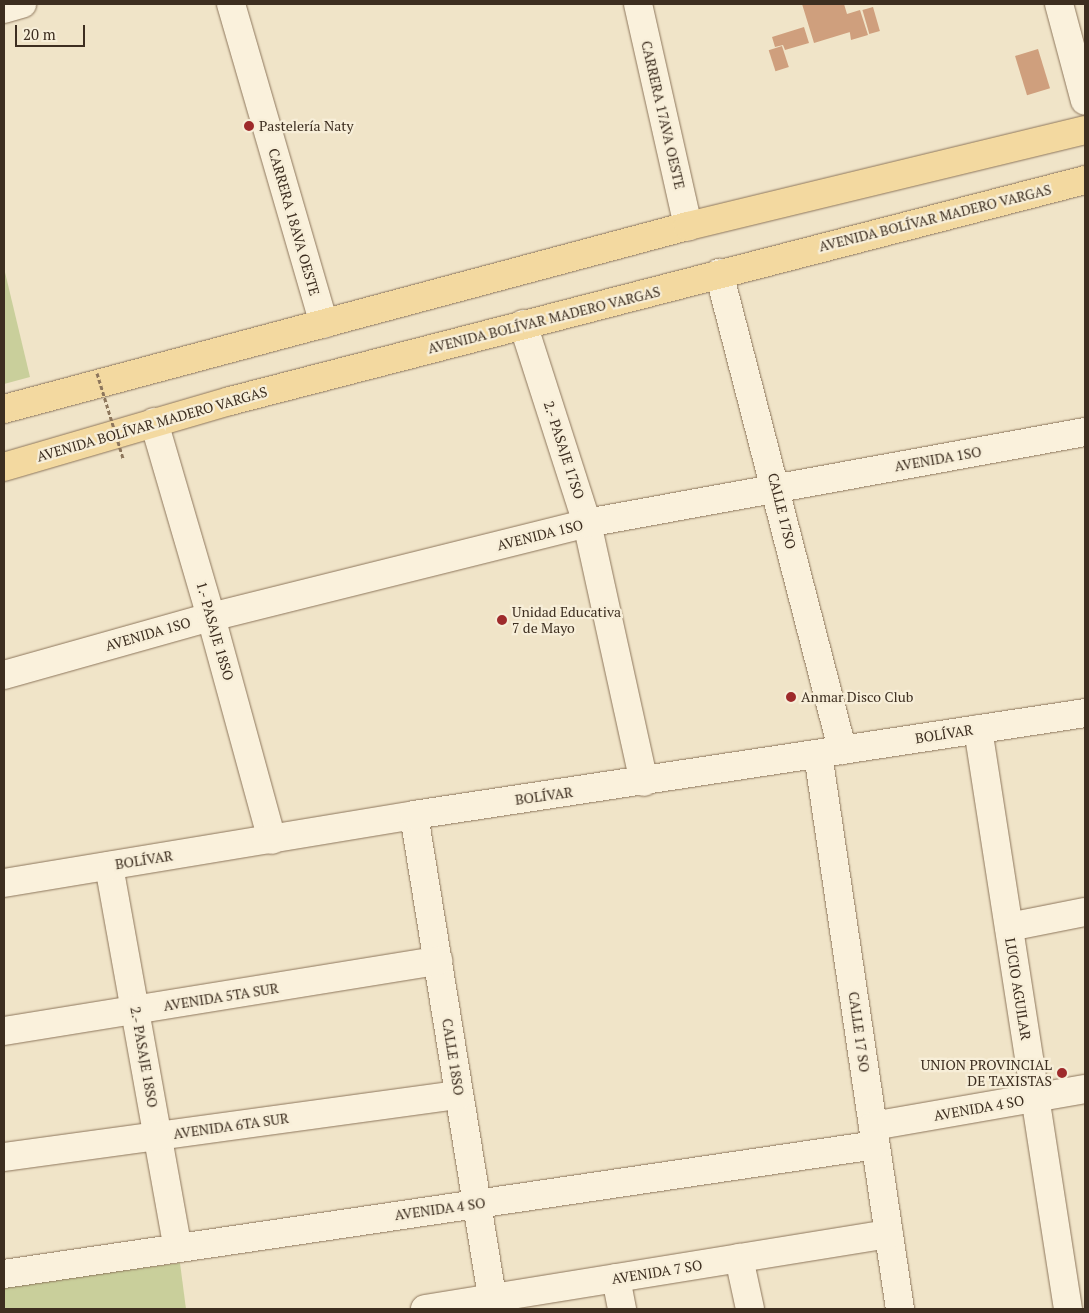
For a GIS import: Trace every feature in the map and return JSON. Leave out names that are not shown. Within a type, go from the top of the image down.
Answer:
[{"type":"main road","points":[[4,409],[688,226],[1085,130]]},
{"type":"main road","name":"AVENIDA BOLÍVAR MADERO VARGAS","points":[[4,467],[154,422],[523,324],[1085,180]]},
{"type":"street","points":[[4,9],[22,4]]},
{"type":"street","name":"CARRERA 18AVA OESTE","points":[[231,4],[324,324]]},
{"type":"street","name":"CARRERA 17AVA OESTE","points":[[638,4],[688,226]]},
{"type":"street","points":[[1059,4],[1085,101]]},
{"type":"street","name":"CALLE 17SO","points":[[719,273],[777,489],[830,752]]},
{"type":"street","name":"2.- PASAJE 17SO","points":[[523,324],[587,523],[644,782]]},
{"type":"street","name":"1.- PASAJE 18SO","points":[[154,422],[211,616],[272,840]]},
{"type":"street","name":"AVENIDA 1SO","points":[[4,675],[211,616],[587,523],[1085,432]]},
{"type":"street","name":"BOLÍVAR","points":[[4,883],[414,815],[644,782],[1085,713]]},
{"type":"street","name":"LUCIO AGUILAR","points":[[978,729],[1036,1098],[1074,1306]]},
{"type":"street","name":"CALLE 17 SO","points":[[830,752],[875,1136],[900,1309]]},
{"type":"street","name":"CALLE 18SO","points":[[414,815],[477,1204],[503,1301]]},
{"type":"street","name":"2.- PASAJE 18SO","points":[[109,866],[178,1248]]},
{"type":"street","points":[[1009,927],[1085,912]]},
{"type":"street","name":"AVENIDA 5TA SUR","points":[[4,1030],[136,1011],[438,961]]},
{"type":"street","name":"AVENIDA 4 SO","points":[[4,1274],[477,1204],[875,1136],[1036,1098],[1085,1090]]},
{"type":"street","name":"AVENIDA 6TA SUR","points":[[4,1157],[459,1095]]},
{"type":"street","name":"AVENIDA 7 SO","points":[[425,1309],[503,1301],[616,1278],[889,1234]]},
{"type":"street","points":[[739,1258],[750,1309]]},
{"type":"street","points":[[616,1278],[622,1309]]},
{"type":"path","points":[[97,373],[123,458]]},
{"type":"green space","points":[[4,268],[30,377],[4,384]]},
{"type":"green space","points":[[180,1263],[186,1309],[4,1309],[4,1286]]},
{"type":"building","points":[[802,4],[844,4],[847,14],[860,10],[868,35],[851,40],[850,32],[814,43]]},
{"type":"building","points":[[873,7],[880,31],[869,34],[862,10]]},
{"type":"building","points":[[804,27],[809,43],[785,50],[783,45],[775,47],[772,37]]},
{"type":"building","points":[[782,46],[789,67],[775,71],[769,50]]},
{"type":"building","points":[[1038,49],[1050,88],[1027,95],[1015,56]]},
{"type":"place","name":"Pastelería Naty","points":[[249,126]]},
{"type":"place","name":"Unidad Educativa 7 de Mayo","points":[[502,620]]},
{"type":"place","name":"Anmar Disco Club","points":[[791,697]]},
{"type":"place","name":"UNION PROVINCIAL DE TAXISTAS","points":[[1062,1073]]}]
